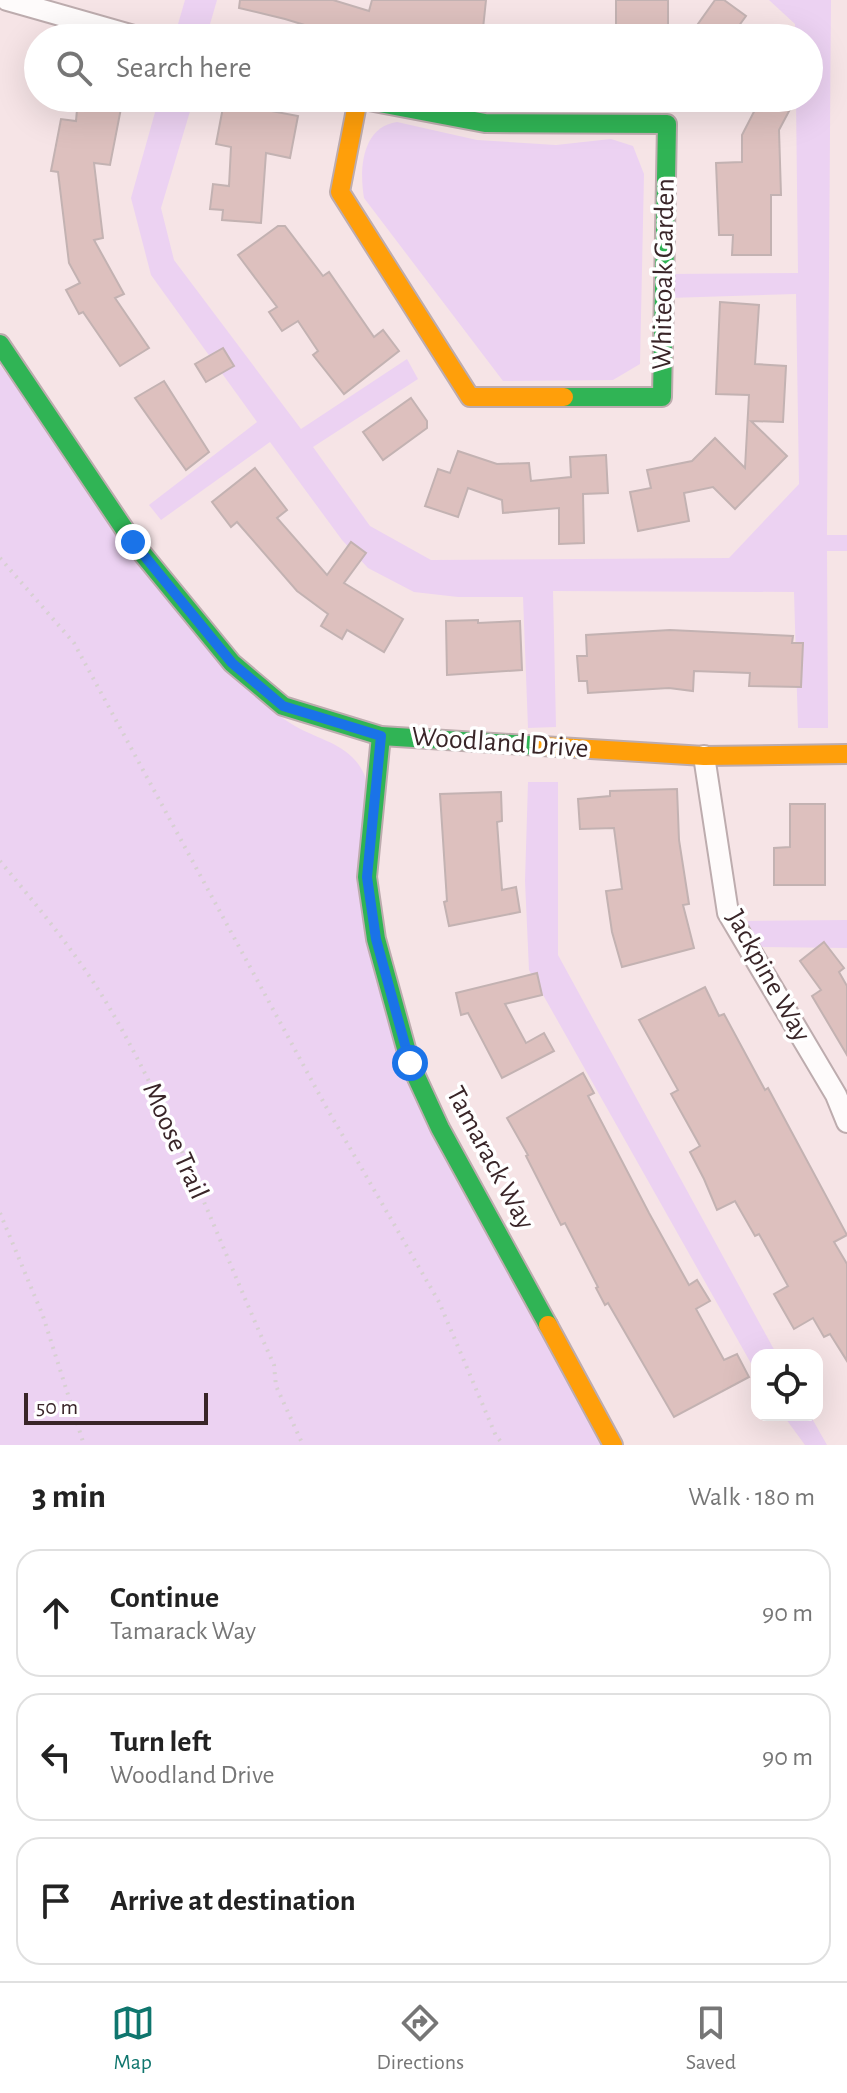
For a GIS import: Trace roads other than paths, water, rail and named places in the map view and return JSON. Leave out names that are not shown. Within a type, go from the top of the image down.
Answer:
[{"type":"street","points":[[0,16],[6,0],[91,24]]},
{"type":"street","name":"Whiteoak Garden","points":[[354,112],[340,192],[470,397],[662,397],[667,124],[485,123],[426,112]]},
{"type":"street","name":"Woodland Drive","points":[[0,344],[133,542],[232,663],[283,706],[381,736],[704,756],[847,754]]},
{"type":"street","name":"Tamarack Way","points":[[381,736],[367,877],[376,939],[410,1063],[440,1128],[613,1445]]},
{"type":"street","name":"Jackpine Way","points":[[704,756],[728,913],[841,1095],[847,1122]]}]
